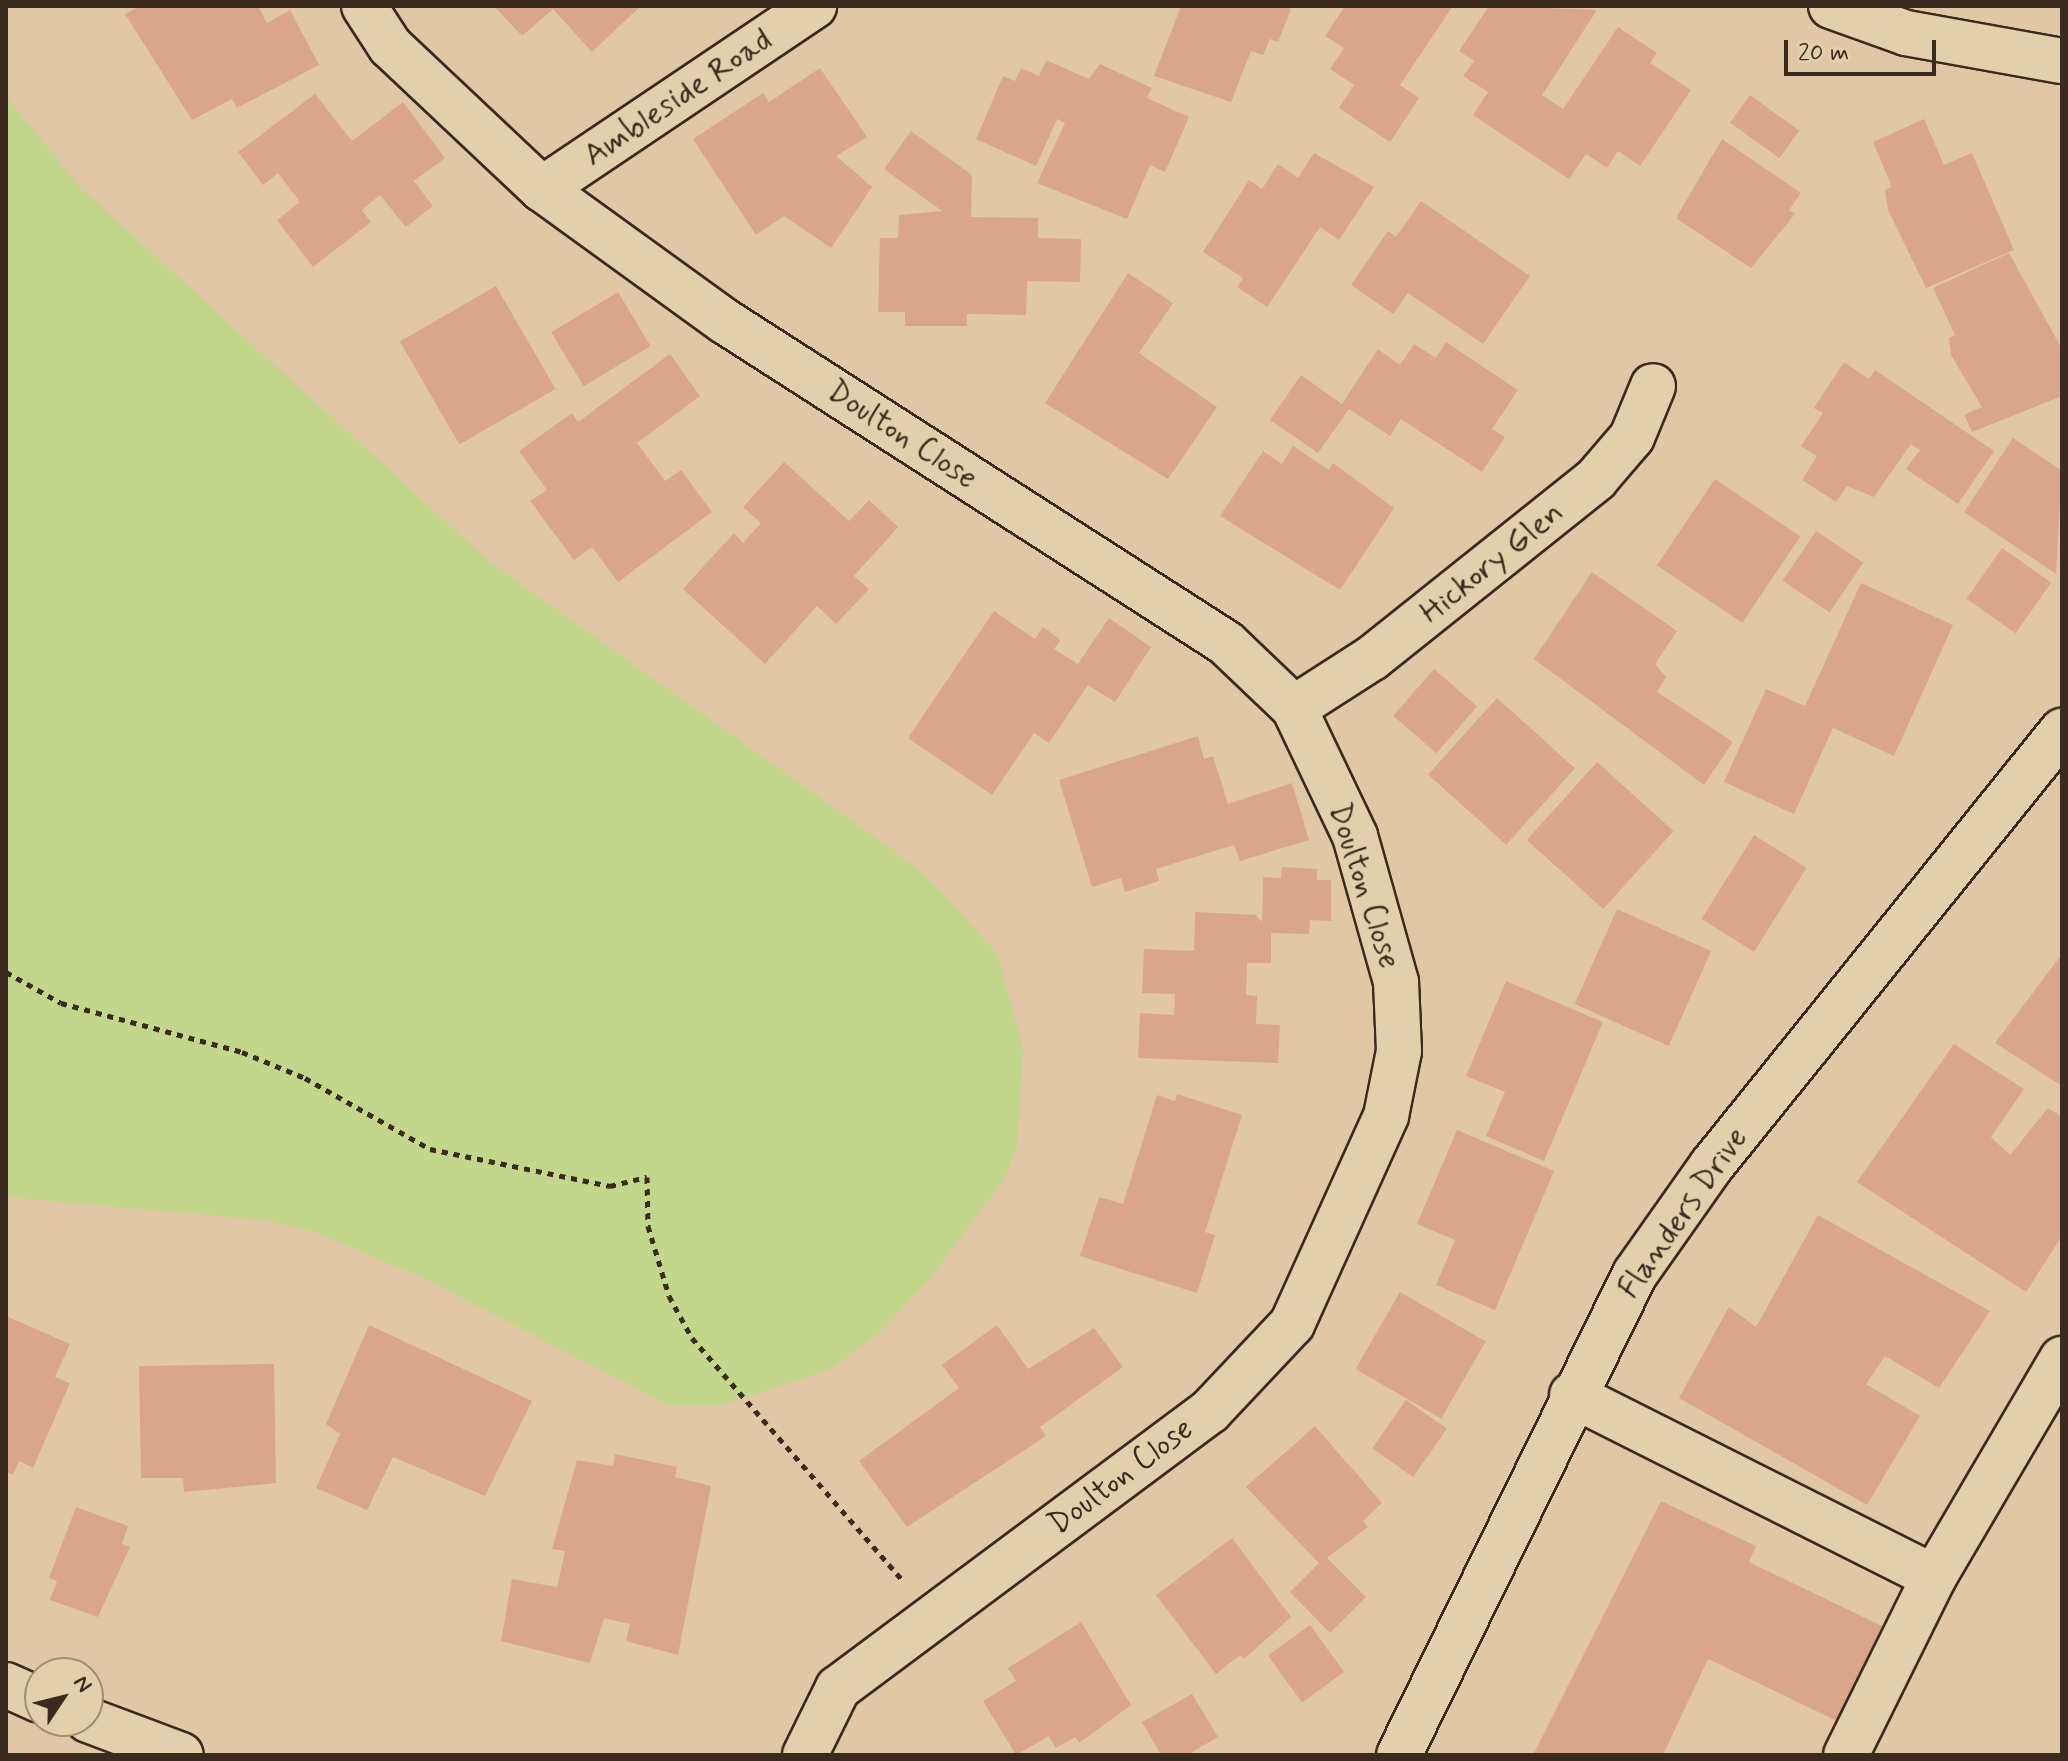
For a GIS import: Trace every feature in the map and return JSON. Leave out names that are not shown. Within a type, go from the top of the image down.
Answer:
[{"type":"street","name":"Doulton Close","points":[[364,6],[390,46],[542,189],[726,322],[1226,643],[1294,708],[1355,836],[1396,982],[1399,1051],[1386,1116],[1292,1324],[1270,1353],[1210,1411],[838,1688],[805,1755]]},
{"type":"street","name":"Ambleside Road","points":[[542,189],[814,6]]},
{"type":"street","points":[[1831,6],[1906,33],[2062,61]]},
{"type":"street","name":"Hickory Glen","points":[[1294,708],[1372,658],[1596,479],[1632,437],[1653,386]]},
{"type":"street","name":"Flanders Drive","points":[[1399,1755],[1572,1395],[1635,1274],[1712,1165],[2062,731]]},
{"type":"street","points":[[1846,1755],[1934,1577],[2062,1359]]},
{"type":"street","points":[[1572,1395],[1934,1577]]},
{"type":"street","points":[[104,1726],[181,1755]]},
{"type":"path","points":[[6,972],[61,1003],[267,1062],[430,1149],[610,1186],[647,1177],[648,1226],[669,1296],[692,1338],[717,1374],[782,1434],[930,1618]]},
{"type":"green space","points":[[6,96],[81,188],[490,562],[889,847],[932,882],[998,955],[1023,1050],[1017,1145],[1006,1176],[927,1282],[880,1332],[828,1370],[720,1406],[669,1405],[419,1276],[315,1232],[263,1220],[6,1197]]},
{"type":"building","points":[[140,6],[258,6],[267,23],[290,10],[319,65],[237,108],[232,99],[192,120],[125,14]]},
{"type":"building","points":[[494,6],[641,6],[592,52],[553,9],[522,36]]},
{"type":"building","points":[[1181,6],[1283,6],[1291,9],[1278,42],[1270,39],[1263,55],[1251,51],[1231,102],[1154,76]]},
{"type":"building","points":[[1345,6],[1453,6],[1400,85],[1419,98],[1390,142],[1339,108],[1354,85],[1330,69],[1344,48],[1325,36]]},
{"type":"building","points":[[1489,6],[1597,10],[1542,95],[1563,109],[1618,27],[1657,53],[1650,63],[1691,90],[1640,166],[1618,151],[1607,168],[1586,154],[1569,179],[1473,115],[1488,92],[1463,76],[1474,61],[1459,51]]},
{"type":"building","points":[[1046,60],[1089,79],[1100,64],[1152,88],[1147,98],[1189,117],[1165,172],[1150,165],[1127,219],[1037,183],[1065,123],[1057,119],[1036,166],[976,139],[1003,76],[1015,81],[1021,68],[1039,76]]},
{"type":"building","points":[[820,68],[867,137],[836,156],[872,187],[831,248],[784,216],[756,235],[693,139],[763,93],[769,102]]},
{"type":"building","points":[[315,94],[352,141],[403,102],[445,158],[414,181],[433,206],[406,227],[380,195],[362,210],[371,222],[313,267],[277,220],[300,202],[278,173],[263,185],[238,152]]},
{"type":"building","points":[[1750,95],[1799,131],[1779,158],[1730,123]]},
{"type":"building","points":[[1924,119],[1944,165],[1972,153],[2014,250],[1926,288],[1888,210],[1885,190],[1892,187],[1873,142]]},
{"type":"building","points":[[911,131],[972,175],[971,217],[1038,218],[1038,238],[1081,239],[1080,282],[1027,281],[1026,315],[967,314],[967,326],[905,326],[905,312],[878,312],[880,238],[898,238],[899,215],[942,211],[884,169]]},
{"type":"building","points":[[1722,139],[1801,193],[1789,210],[1795,214],[1751,268],[1676,218]]},
{"type":"building","points":[[1314,153],[1374,187],[1339,240],[1320,227],[1267,307],[1237,287],[1243,278],[1203,252],[1249,180],[1262,189],[1278,164],[1298,178]]},
{"type":"building","points":[[1421,201],[1530,276],[1483,344],[1408,293],[1393,314],[1351,285],[1388,231],[1396,237]]},
{"type":"building","points":[[2009,253],[2062,349],[2062,396],[1972,432],[1964,415],[1982,407],[1951,355],[1949,338],[1955,335],[1933,288]]},
{"type":"building","points":[[1128,273],[1173,303],[1139,353],[1217,407],[1168,479],[1045,403]]},
{"type":"building","points":[[496,286],[556,389],[459,445],[400,342]]},
{"type":"building","points":[[618,292],[650,346],[584,386],[551,332]]},
{"type":"building","points":[[1446,342],[1518,390],[1492,429],[1505,437],[1482,472],[1401,419],[1390,436],[1349,409],[1318,453],[1270,420],[1301,375],[1342,404],[1378,349],[1400,365],[1414,344],[1436,358]]},
{"type":"building","points":[[670,354],[700,396],[637,443],[665,481],[681,470],[712,512],[618,582],[592,547],[574,560],[530,501],[547,490],[519,451],[572,413],[578,422]]},
{"type":"building","points":[[1844,362],[1869,379],[1875,370],[1994,451],[1958,504],[1906,469],[1920,450],[1911,444],[1874,497],[1847,486],[1836,502],[1802,480],[1817,456],[1801,446],[1823,413],[1814,408]]},
{"type":"building","points":[[2013,438],[2062,471],[2056,574],[1964,512]]},
{"type":"building","points":[[1293,446],[1329,470],[1333,463],[1394,508],[1340,590],[1220,516],[1263,451],[1282,464]]},
{"type":"building","points":[[784,462],[849,521],[869,500],[898,527],[854,576],[869,589],[836,624],[817,606],[765,664],[683,589],[734,533],[743,543],[761,523],[743,507]]},
{"type":"building","points":[[1715,479],[1800,537],[1742,623],[1657,565]]},
{"type":"building","points":[[1816,531],[1863,563],[1830,613],[1782,581]]},
{"type":"building","points":[[2002,548],[2051,582],[2016,633],[1966,599]]},
{"type":"building","points":[[1592,572],[1677,631],[1655,664],[1666,677],[1657,692],[1733,742],[1704,785],[1534,659]]},
{"type":"building","points":[[1861,583],[1953,625],[1894,756],[1833,728],[1794,814],[1724,782],[1766,689],[1805,706]]},
{"type":"building","points":[[994,611],[1035,639],[1043,627],[1061,640],[1054,649],[1078,664],[1109,618],[1151,647],[1115,702],[1088,685],[1049,743],[1034,733],[992,795],[908,738]]},
{"type":"building","points":[[1434,669],[1477,706],[1436,753],[1393,716]]},
{"type":"building","points":[[1497,698],[1575,768],[1506,845],[1428,775]]},
{"type":"building","points":[[1198,736],[1204,759],[1213,756],[1228,804],[1292,783],[1309,840],[1240,861],[1234,845],[1156,869],[1159,881],[1125,892],[1121,878],[1092,887],[1059,780]]},
{"type":"building","points":[[1597,762],[1674,831],[1603,909],[1527,840]]},
{"type":"building","points":[[1754,835],[1807,868],[1754,952],[1702,919]]},
{"type":"building","points":[[1282,867],[1317,869],[1317,880],[1331,880],[1331,921],[1310,920],[1309,934],[1271,933],[1271,963],[1247,963],[1246,995],[1257,996],[1256,1024],[1280,1025],[1278,1063],[1138,1058],[1140,1013],[1174,1015],[1175,994],[1142,993],[1144,949],[1194,951],[1195,912],[1256,915],[1262,922],[1263,877],[1281,878]]},
{"type":"building","points":[[1617,909],[1711,951],[1669,1046],[1575,1004]]},
{"type":"building","points":[[2062,954],[2062,1086],[1995,1043]]},
{"type":"building","points":[[1506,981],[1603,1022],[1544,1161],[1486,1136],[1505,1092],[1466,1076]]},
{"type":"building","points":[[1954,1044],[2024,1089],[1991,1137],[2010,1155],[2048,1108],[2062,1117],[2062,1236],[2026,1292],[1857,1182]]},
{"type":"building","points":[[1177,1094],[1242,1115],[1205,1232],[1215,1235],[1197,1293],[1080,1256],[1099,1197],[1123,1204],[1157,1095],[1175,1101]]},
{"type":"building","points":[[1457,1130],[1554,1171],[1495,1310],[1436,1285],[1455,1240],[1417,1224]]},
{"type":"building","points":[[1818,1215],[1990,1311],[1939,1388],[1885,1356],[1866,1384],[1920,1416],[1867,1505],[1679,1398],[1729,1307],[1756,1327]]},
{"type":"building","points":[[1400,1292],[1486,1342],[1441,1419],[1356,1369]]},
{"type":"building","points":[[6,1316],[70,1344],[55,1377],[70,1383],[33,1468],[19,1461],[13,1475],[6,1472]]},
{"type":"building","points":[[369,1325],[532,1401],[485,1496],[393,1457],[367,1510],[316,1488],[340,1434],[326,1424]]},
{"type":"building","points":[[997,1325],[1028,1369],[1094,1328],[1123,1367],[1040,1427],[1046,1436],[907,1527],[859,1461],[959,1388],[942,1365]]},
{"type":"building","points":[[274,1364],[276,1483],[184,1492],[183,1478],[141,1478],[139,1366]]},
{"type":"building","points":[[1406,1400],[1447,1429],[1413,1477],[1372,1448]]},
{"type":"building","points":[[1315,1426],[1382,1503],[1363,1521],[1368,1527],[1327,1558],[1366,1597],[1330,1633],[1290,1592],[1319,1563],[1246,1487]]},
{"type":"building","points":[[615,1454],[677,1467],[675,1477],[711,1486],[678,1655],[626,1641],[630,1624],[604,1618],[590,1663],[501,1641],[512,1579],[557,1587],[565,1551],[552,1549],[577,1460],[613,1466]]},
{"type":"building","points":[[1661,1501],[1756,1546],[1749,1562],[1882,1626],[1837,1721],[1708,1659],[1663,1755],[1533,1755]]},
{"type":"building","points":[[76,1507],[128,1526],[122,1544],[130,1547],[98,1617],[50,1600],[57,1581],[49,1578]]},
{"type":"building","points":[[1232,1538],[1291,1617],[1244,1659],[1240,1655],[1216,1674],[1156,1595]]},
{"type":"building","points":[[1081,1622],[1131,1705],[1079,1743],[1075,1737],[1056,1748],[1049,1736],[1016,1755],[983,1701],[1016,1681],[1008,1668]]},
{"type":"building","points":[[1310,1625],[1344,1672],[1302,1702],[1268,1656]]},
{"type":"building","points":[[1192,1694],[1218,1737],[1187,1755],[1161,1755],[1142,1722]]}]
